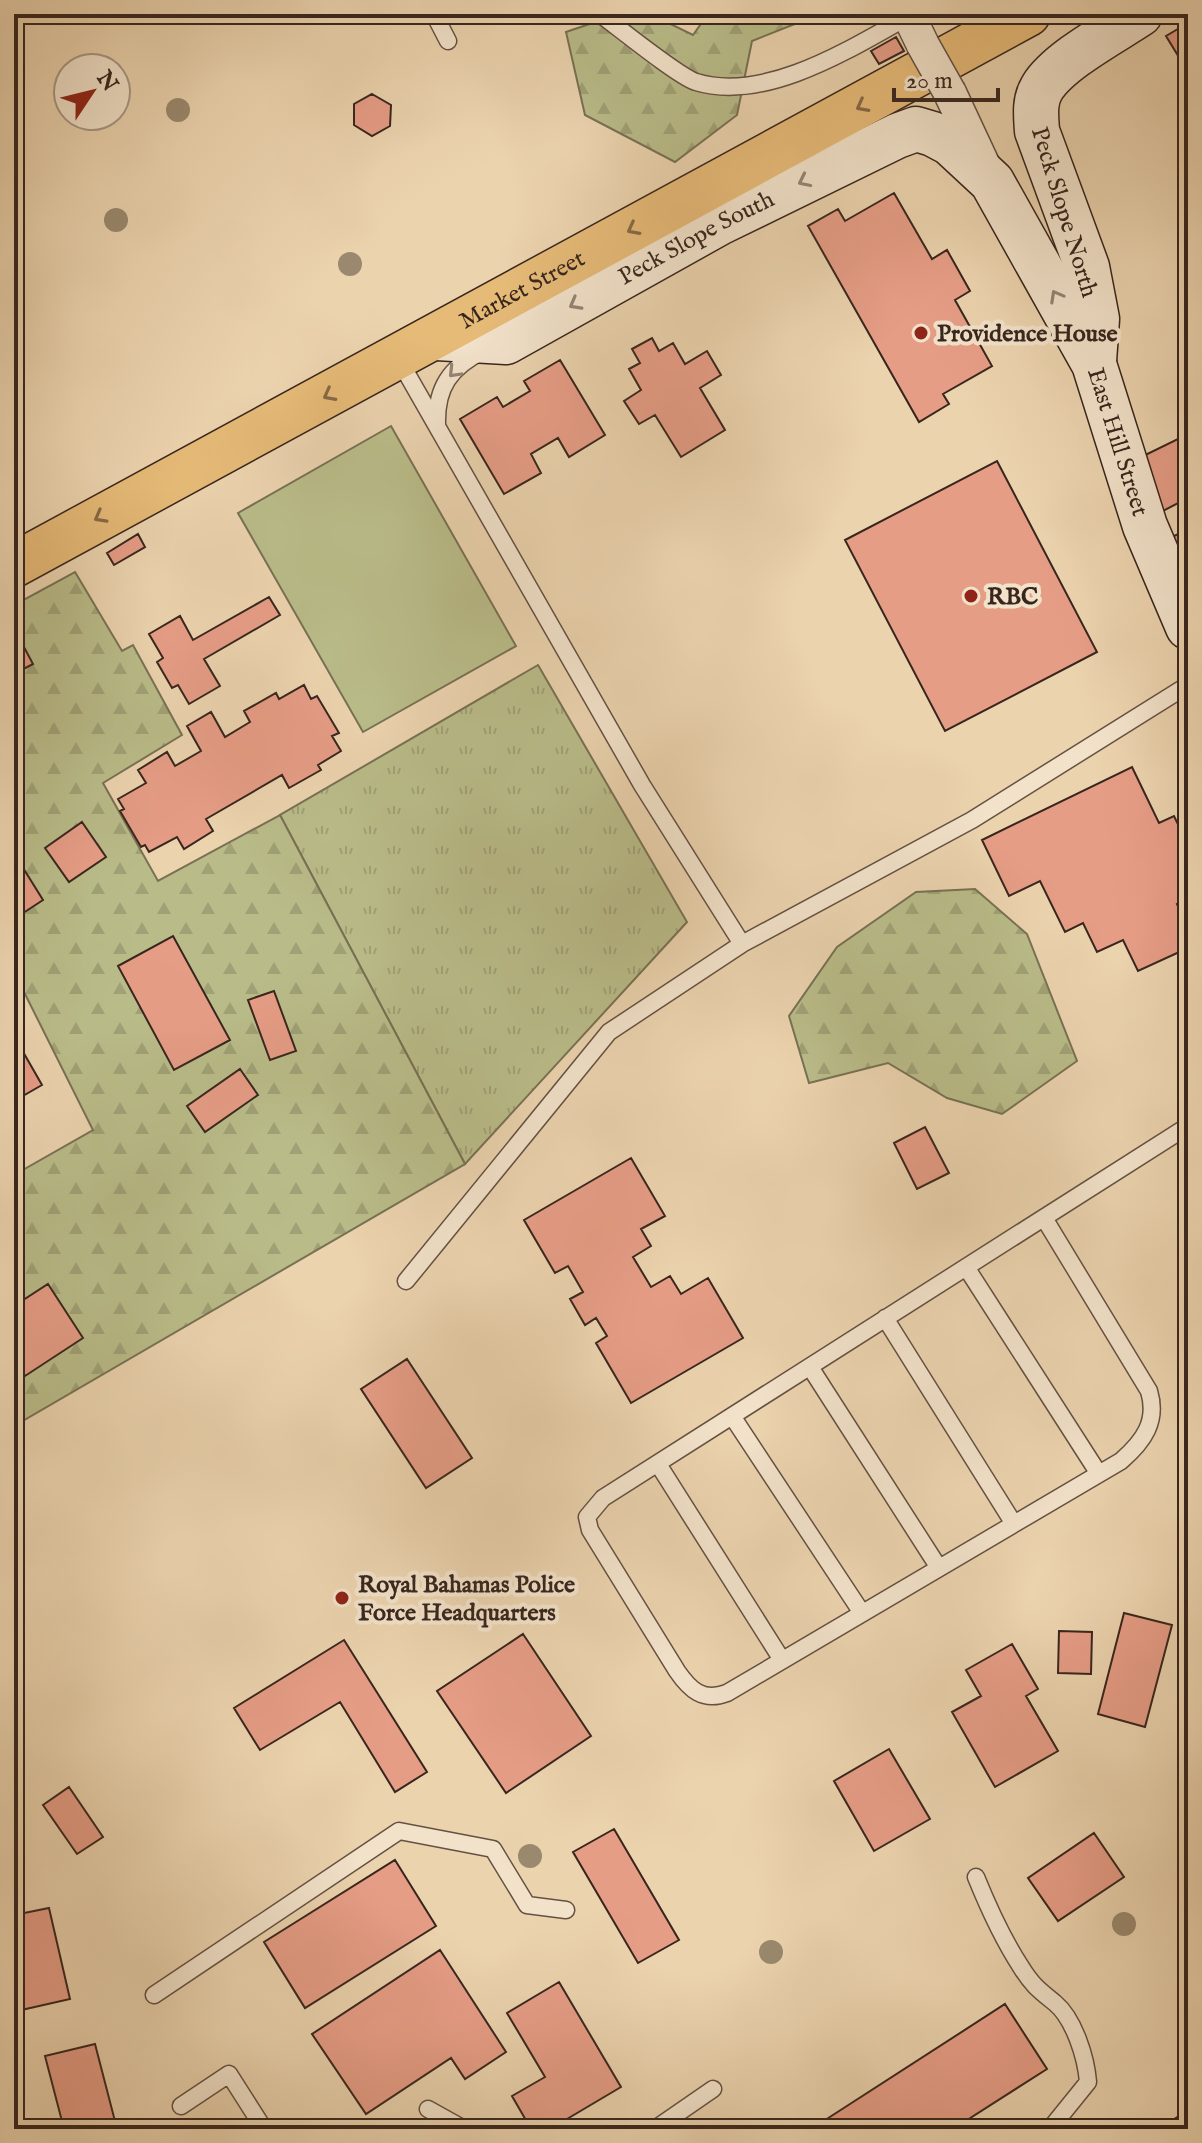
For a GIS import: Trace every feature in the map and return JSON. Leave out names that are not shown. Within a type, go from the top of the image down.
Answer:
[{"type":"main road","name":"Market Street","points":[[14,565],[437,338],[1028,14]]},
{"type":"main road","name":"Peck Slope North","points":[[1094,364],[1097,319],[1087,267],[1037,131],[1035,108],[1043,87],[1059,70],[1140,14]]},
{"type":"main road","name":"Peck Slope South","points":[[506,342],[719,223],[916,129],[950,143],[992,182]]},
{"type":"main road","name":"East Hill Street","points":[[992,182],[1094,364],[1145,526],[1188,627]]},
{"type":"main road","points":[[437,338],[506,342]]},
{"type":"street","name":"East Hill Street","points":[[908,15],[950,93],[992,182]]},
{"type":"lane","points":[[434,14],[448,41]]},
{"type":"lane","points":[[600,14],[694,81],[749,87],[838,56],[908,15]]},
{"type":"lane","name":"Peck Slope South","points":[[437,428],[436,400],[449,375],[474,356],[506,342]]},
{"type":"lane","points":[[398,359],[642,785],[742,944]]},
{"type":"lane","points":[[406,1281],[609,1032],[742,944],[972,820],[1188,685]]},
{"type":"lane","points":[[1044,1218],[1149,1391],[1153,1404],[1152,1419],[1136,1448],[1099,1474],[717,1697],[694,1692],[677,1671],[587,1522],[593,1506],[1188,1126]]},
{"type":"lane","points":[[966,1267],[1099,1474]]},
{"type":"lane","points":[[885,1318],[1014,1524]]},
{"type":"lane","points":[[810,1367],[939,1568]]},
{"type":"lane","points":[[732,1416],[862,1613]]},
{"type":"lane","points":[[658,1464],[782,1660]]},
{"type":"lane","points":[[154,1995],[399,1831],[493,1849],[527,1905],[566,1910]]},
{"type":"lane","points":[[976,1877],[994,1923],[1040,1995],[1056,2003],[1086,2061],[1088,2082],[1050,2129]]},
{"type":"lane","points":[[181,2106],[229,2074],[264,2129]]},
{"type":"lane","points":[[655,2129],[713,2089]]},
{"type":"lane","points":[[428,2109],[464,2129]]},
{"type":"green space","points":[[619,14],[650,14],[693,35],[708,14],[810,14],[810,18],[752,41],[737,115],[675,162],[585,115],[566,32]]},
{"type":"green space","points":[[391,426],[516,646],[363,732],[238,513]]},
{"type":"green space","points":[[75,572],[122,651],[133,645],[182,735],[103,783],[158,881],[280,815],[465,1164],[14,1426],[14,1175],[93,1130],[14,972],[14,605]]},
{"type":"green space","points":[[538,665],[687,922],[465,1164],[280,815]]},
{"type":"green space","points":[[975,889],[1027,934],[1077,1061],[1002,1114],[947,1098],[888,1063],[809,1083],[789,1016],[837,947],[916,892]]},
{"type":"building","points":[[1188,23],[1188,72],[1166,36]]},
{"type":"building","points":[[896,37],[904,51],[879,64],[871,51]]},
{"type":"building","points":[[372,94],[391,105],[390,126],[372,136],[354,125],[354,104]]},
{"type":"building","name":"Providence House","points":[[894,193],[932,259],[947,250],[970,291],[955,300],[992,366],[943,394],[949,404],[919,422],[808,226],[838,209],[845,221]]},
{"type":"building","points":[[652,338],[659,351],[673,343],[685,364],[707,351],[721,375],[700,388],[725,430],[681,457],[655,415],[639,424],[624,401],[641,390],[629,369],[640,363],[632,349]]},
{"type":"building","points":[[560,360],[605,435],[569,457],[558,438],[531,454],[541,473],[504,494],[460,419],[497,397],[503,407],[530,391],[524,381]]},
{"type":"building","points":[[1188,434],[1188,498],[1159,513],[1133,461]]},
{"type":"building","name":"RBC","points":[[997,461],[1097,652],[945,731],[845,540]]},
{"type":"building","points":[[1188,529],[1188,608],[1156,545]]},
{"type":"building","points":[[138,534],[145,547],[114,565],[107,553]]},
{"type":"building","points":[[269,597],[280,615],[204,659],[220,686],[189,704],[178,685],[172,688],[157,662],[163,658],[149,634],[180,616],[193,640]]},
{"type":"building","points":[[14,633],[33,664],[14,674]]},
{"type":"building","points":[[304,685],[311,699],[317,696],[339,733],[332,736],[341,751],[318,765],[321,770],[289,788],[282,775],[206,819],[213,831],[184,849],[177,837],[149,852],[145,845],[141,847],[120,811],[124,809],[118,799],[146,783],[138,770],[167,752],[175,766],[201,751],[187,726],[211,712],[225,737],[250,722],[244,711],[276,693],[279,699]]},
{"type":"building","points":[[1132,767],[1159,823],[1174,816],[1188,845],[1188,899],[1177,904],[1188,928],[1188,948],[1138,971],[1123,940],[1097,952],[1083,923],[1065,932],[1040,881],[1009,896],[982,840]]},
{"type":"building","points":[[82,822],[106,857],[69,882],[45,848]]},
{"type":"building","points":[[20,863],[43,900],[14,919],[14,866]]},
{"type":"building","points":[[173,936],[230,1040],[174,1070],[118,966]]},
{"type":"building","points":[[274,991],[296,1051],[270,1060],[248,1000]]},
{"type":"building","points":[[14,1036],[42,1085],[14,1101]]},
{"type":"building","points":[[240,1069],[258,1095],[205,1132],[187,1106]]},
{"type":"building","points":[[925,1127],[949,1173],[917,1189],[894,1143]]},
{"type":"building","points":[[631,1158],[665,1216],[641,1229],[651,1246],[633,1257],[651,1287],[670,1276],[681,1294],[708,1278],[743,1338],[631,1403],[596,1343],[607,1336],[596,1318],[585,1325],[570,1299],[583,1292],[568,1266],[555,1273],[524,1220]]},
{"type":"building","points":[[48,1284],[83,1338],[25,1376],[14,1360],[14,1306]]},
{"type":"building","points":[[407,1359],[472,1458],[426,1488],[361,1389]]},
{"type":"building","points":[[1124,1613],[1172,1625],[1145,1727],[1098,1714]]},
{"type":"building","points":[[1059,1631],[1092,1632],[1091,1674],[1058,1673]]},
{"type":"building","points":[[523,1634],[591,1736],[506,1793],[437,1691]]},
{"type":"building","points":[[344,1640],[427,1772],[395,1792],[340,1702],[260,1750],[234,1708]]},
{"type":"building","points":[[1012,1644],[1038,1689],[1026,1696],[1058,1751],[995,1787],[952,1712],[981,1696],[966,1670]]},
{"type":"building","points":[[889,1749],[930,1819],[874,1851],[834,1781]]},
{"type":"building","points":[[69,1787],[103,1837],[77,1854],[43,1805]]},
{"type":"building","points":[[614,1829],[679,1940],[638,1963],[573,1852]]},
{"type":"building","points":[[1094,1833],[1124,1877],[1058,1921],[1028,1878]]},
{"type":"building","points":[[395,1860],[436,1926],[305,2008],[264,1942]]},
{"type":"building","points":[[49,1908],[70,1999],[17,2011],[14,1996],[14,1915]]},
{"type":"building","points":[[440,1950],[506,2052],[465,2079],[451,2058],[366,2114],[312,2034]]},
{"type":"building","points":[[559,1982],[621,2087],[550,2129],[531,2129],[512,2096],[545,2077],[507,2013]]},
{"type":"building","points":[[1005,2004],[1047,2069],[953,2129],[822,2129],[819,2124]]},
{"type":"building","points":[[95,2044],[116,2125],[64,2129],[45,2056]]},
{"type":"building","points":[[1188,2110],[1188,2129],[1159,2129]]},
{"type":"place","name":"Providence House","points":[[921,333]]},
{"type":"place","name":"RBC","points":[[971,596]]},
{"type":"place","name":"Royal Bahamas Police Force Headquarters","points":[[342,1598]]}]
